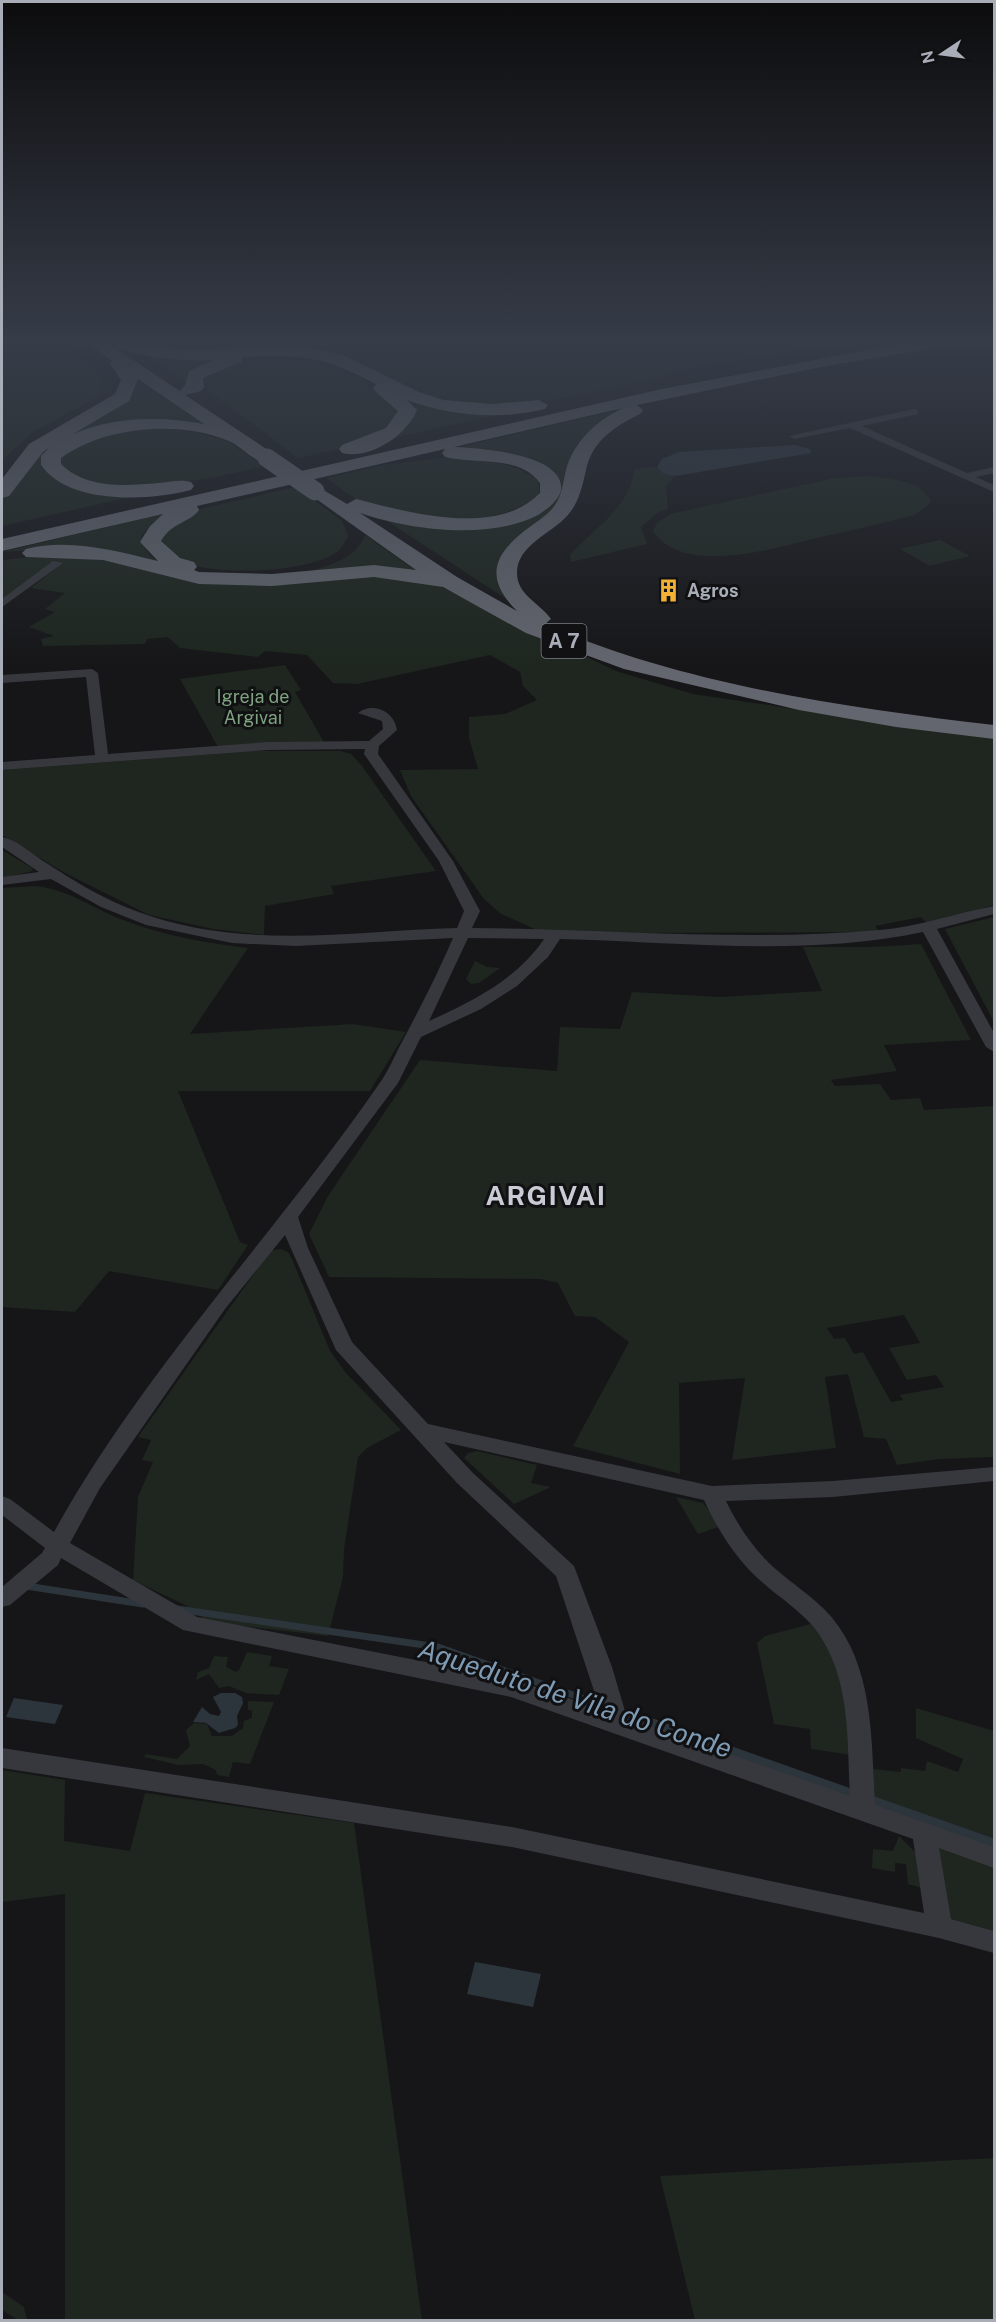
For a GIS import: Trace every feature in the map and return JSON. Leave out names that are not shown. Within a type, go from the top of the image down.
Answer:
[{"type":"highway","points":[[2,492],[33,452]]},
{"type":"highway","points":[[55,452],[51,456],[51,465],[69,481],[111,489],[170,488],[239,478],[298,473],[412,452]]},
{"type":"highway","name":"A 7","points":[[263,452],[298,473]]},
{"type":"highway","name":"A 7","points":[[271,452],[355,511],[461,578],[540,619],[640,658],[734,689]]},
{"type":"highway","points":[[350,452],[298,473],[177,514],[158,526],[150,543],[172,563],[198,571],[230,575],[268,574],[311,569],[352,548],[361,529],[355,511],[407,520],[469,523],[524,512],[537,506],[550,493],[551,486],[541,472],[504,458],[452,453],[387,458]]},
{"type":"highway","points":[[2,545],[382,452]]},
{"type":"highway","points":[[540,619],[512,591],[506,575],[507,568],[513,555],[524,542],[560,511],[569,498],[582,452]]},
{"type":"highway","points":[[2,532],[239,478]]},
{"type":"highway","name":"A 7","points":[[355,511],[465,591],[508,615],[576,645],[646,669],[734,689]]},
{"type":"highway","points":[[2,556],[69,551],[103,554],[199,578],[242,581],[347,572],[393,573],[424,577],[465,591]]},
{"type":"highway","points":[[734,689],[873,716],[994,732]]},
{"type":"street","points":[[915,452],[994,489]]},
{"type":"street","points":[[967,476],[994,470]]},
{"type":"street","points":[[2,604],[57,563]]},
{"type":"street","points":[[2,679],[92,673],[102,759]]},
{"type":"street","points":[[2,766],[268,746],[372,745],[388,733],[391,726],[386,716],[365,713]]},
{"type":"street","points":[[2,1599],[50,1559],[91,1484],[218,1305],[289,1217],[389,1083],[417,1033],[464,933],[472,910],[446,861],[375,761],[370,749],[372,745]]},
{"type":"street","points":[[2,841],[54,874],[139,918],[172,928],[239,939],[282,940],[464,933],[771,939],[881,935],[928,927],[994,910]]},
{"type":"street","points":[[2,881],[54,874]]},
{"type":"street","points":[[928,927],[994,1047]]},
{"type":"street","points":[[417,1033],[467,1010],[517,978],[543,955],[554,936]]},
{"type":"street","points":[[289,1217],[299,1248],[343,1345],[465,1478],[566,1572],[600,1667],[616,1723]]},
{"type":"street","points":[[421,1430],[712,1494],[833,1489],[994,1474]]},
{"type":"street","points":[[712,1494],[750,1556],[768,1575],[813,1613],[829,1631],[844,1659],[855,1691],[859,1719],[863,1810]]},
{"type":"street","points":[[2,1504],[58,1546],[191,1624],[513,1688],[994,1857]]},
{"type":"street","points":[[2,1758],[512,1837],[939,1927],[994,1942]]},
{"type":"street","points":[[924,1831],[939,1927]]},
{"type":"green space","points":[[2,452],[10,452],[2,460]]},
{"type":"green space","points":[[39,452],[58,452],[42,458],[42,468],[52,477],[64,483],[103,492],[143,494],[2,526],[2,496]]},
{"type":"green space","points":[[67,452],[244,452],[264,466],[192,481],[133,487],[83,482],[66,472],[59,460]]},
{"type":"green space","points":[[291,452],[324,452],[298,458]]},
{"type":"green space","points":[[473,452],[574,452],[557,506],[510,548],[514,604],[384,519],[467,526],[547,505],[540,468]]},
{"type":"green space","points":[[452,457],[486,460],[517,469],[538,480],[539,495],[520,507],[477,519],[431,519],[386,511],[366,504],[327,478],[382,465]]},
{"type":"green space","points":[[657,467],[664,474],[675,476],[666,486],[668,509],[657,513],[641,527],[647,544],[571,562],[570,555],[618,507],[631,483],[635,469]]},
{"type":"green space","points":[[872,476],[914,485],[927,495],[931,502],[915,515],[781,547],[732,555],[708,556],[686,553],[667,545],[653,531],[657,523],[670,514],[835,478]]},
{"type":"green space","points":[[296,487],[341,520],[349,536],[339,550],[324,559],[304,565],[254,571],[204,568],[184,563],[170,555],[161,539],[171,523],[192,511]]},
{"type":"green space","points":[[167,513],[152,523],[142,535],[145,547],[151,556],[171,568],[60,548],[2,552]]},
{"type":"green space","points":[[365,535],[420,574],[306,572],[333,564],[349,555],[361,543]]},
{"type":"green space","points":[[940,540],[970,556],[930,566],[900,549]]},
{"type":"green space","points":[[47,555],[112,561],[173,576],[381,576],[435,584],[616,671],[693,694],[994,738],[994,905],[928,924],[921,917],[875,926],[879,932],[586,933],[537,930],[501,914],[484,899],[411,796],[400,770],[478,769],[469,738],[469,717],[505,714],[537,700],[523,686],[520,672],[490,655],[357,684],[333,683],[307,655],[265,651],[258,657],[180,648],[168,637],[147,639],[145,644],[43,646],[41,639],[54,636],[29,627],[55,612],[45,609],[65,593],[31,588],[57,567],[46,567],[2,600],[2,560]]},
{"type":"green space","name":"Igreja de Argivai","points":[[285,665],[301,690],[295,692],[324,742],[218,747],[180,679]]},
{"type":"green space","points":[[255,751],[341,751],[351,754],[362,766],[436,871],[331,886],[334,894],[265,906],[264,935],[213,929],[149,915],[63,872],[2,835],[2,770]]},
{"type":"green space","points":[[2,850],[32,868],[33,871],[2,878]]},
{"type":"green space","points":[[36,886],[72,896],[114,916],[156,931],[248,948],[190,1034],[353,1024],[406,1032],[370,1091],[178,1091],[240,1242],[248,1245],[218,1290],[109,1271],[75,1312],[2,1307],[2,888]]},
{"type":"green space","points":[[994,917],[994,1022],[945,929]]},
{"type":"green space","points":[[921,944],[971,1040],[884,1045],[897,1071],[831,1080],[835,1086],[880,1084],[891,1100],[920,1098],[924,1110],[994,1106],[994,1457],[939,1459],[897,1465],[886,1439],[864,1437],[848,1374],[825,1377],[836,1448],[732,1460],[745,1378],[679,1383],[680,1474],[573,1446],[629,1342],[595,1317],[575,1316],[558,1283],[541,1279],[329,1277],[309,1234],[328,1196],[420,1060],[557,1071],[560,1027],[620,1029],[632,992],[720,997],[822,991],[803,947]],"holes":[[[904,1315],[920,1343],[889,1348],[907,1380],[936,1375],[944,1387],[900,1395],[903,1400],[891,1402],[863,1352],[854,1354],[845,1338],[834,1339],[827,1328]]]},
{"type":"green space","points":[[475,961],[487,967],[500,968],[479,983],[471,984],[466,979]]},
{"type":"green space","points":[[280,1249],[288,1252],[292,1259],[330,1351],[346,1373],[401,1430],[367,1448],[358,1457],[344,1549],[343,1577],[328,1636],[208,1622],[187,1606],[133,1580],[138,1497],[153,1462],[142,1460],[151,1440],[138,1437],[270,1251]]},
{"type":"green space","points":[[477,1451],[537,1465],[531,1483],[551,1487],[514,1504],[464,1458],[468,1453]]},
{"type":"green space","points":[[676,1497],[703,1503],[721,1526],[698,1534]]},
{"type":"green space","points":[[811,1624],[830,1648],[843,1689],[851,1755],[811,1749],[810,1729],[774,1724],[757,1643],[765,1636]]},
{"type":"green space","points":[[247,1652],[272,1656],[269,1666],[289,1669],[279,1695],[246,1693],[229,1686],[219,1688],[209,1674],[196,1680],[198,1672],[209,1668],[214,1656],[228,1657],[226,1667],[236,1672]]},
{"type":"green space","points":[[248,1701],[274,1702],[250,1764],[233,1762],[229,1777],[217,1775],[216,1770],[203,1764],[178,1765],[144,1757],[146,1754],[177,1759],[190,1746],[186,1730],[194,1723],[207,1724],[212,1736],[232,1736],[243,1728],[244,1721],[252,1718],[252,1711],[248,1710]]},
{"type":"green space","points":[[916,1708],[994,1731],[994,1838],[871,1796],[873,1769],[901,1772],[901,1768],[925,1771],[927,1761],[958,1772],[963,1759],[916,1738]]},
{"type":"green space","points":[[2,1770],[65,1780],[64,1841],[130,1851],[145,1793],[354,1823],[422,2320],[65,2320],[65,1894],[2,1902]]},
{"type":"green space","points":[[899,1836],[920,1857],[928,1890],[908,1884],[906,1864],[895,1863],[895,1872],[872,1868],[873,1849],[893,1851]]},
{"type":"green space","points":[[940,1843],[994,1862],[994,1931],[951,1919],[944,1914],[936,1844]]},
{"type":"green space","points":[[994,2158],[994,2320],[695,2320],[660,2176]]},
{"type":"green space","points":[[2,2292],[24,2307],[27,2320],[18,2320],[2,2310]]},
{"type":"shaded area","points":[[678,452],[811,453],[676,476],[664,474],[657,467],[662,459]]},
{"type":"shaded area","points":[[221,1693],[235,1693],[242,1697],[243,1703],[237,1716],[238,1725],[235,1728],[219,1733],[206,1723],[193,1722],[202,1707],[210,1714],[219,1716],[221,1712],[213,1697]]},
{"type":"shaded area","points":[[14,1698],[63,1705],[55,1724],[6,1717]]},
{"type":"shaded area","points":[[475,1962],[541,1974],[533,2007],[467,1994]]},
{"type":"waterway","name":"Aqueduto de Vila do Conde","points":[[26,1586],[143,1604]]},
{"type":"waterway","name":"Aqueduto de Vila do Conde","points":[[177,1609],[438,1647],[604,1706]]},
{"type":"waterway","name":"Aqueduto de Vila do Conde","points":[[619,1711],[645,1720]]},
{"type":"waterway","name":"Aqueduto de Vila do Conde","points":[[641,1719],[856,1795]]},
{"type":"waterway","name":"Aqueduto de Vila do Conde","points":[[868,1799],[994,1843]]},
{"type":"place","name":"Agros","points":[[669,591]]},
{"type":"district","name":"ARGIVAI","points":[[546,1196]]}]
